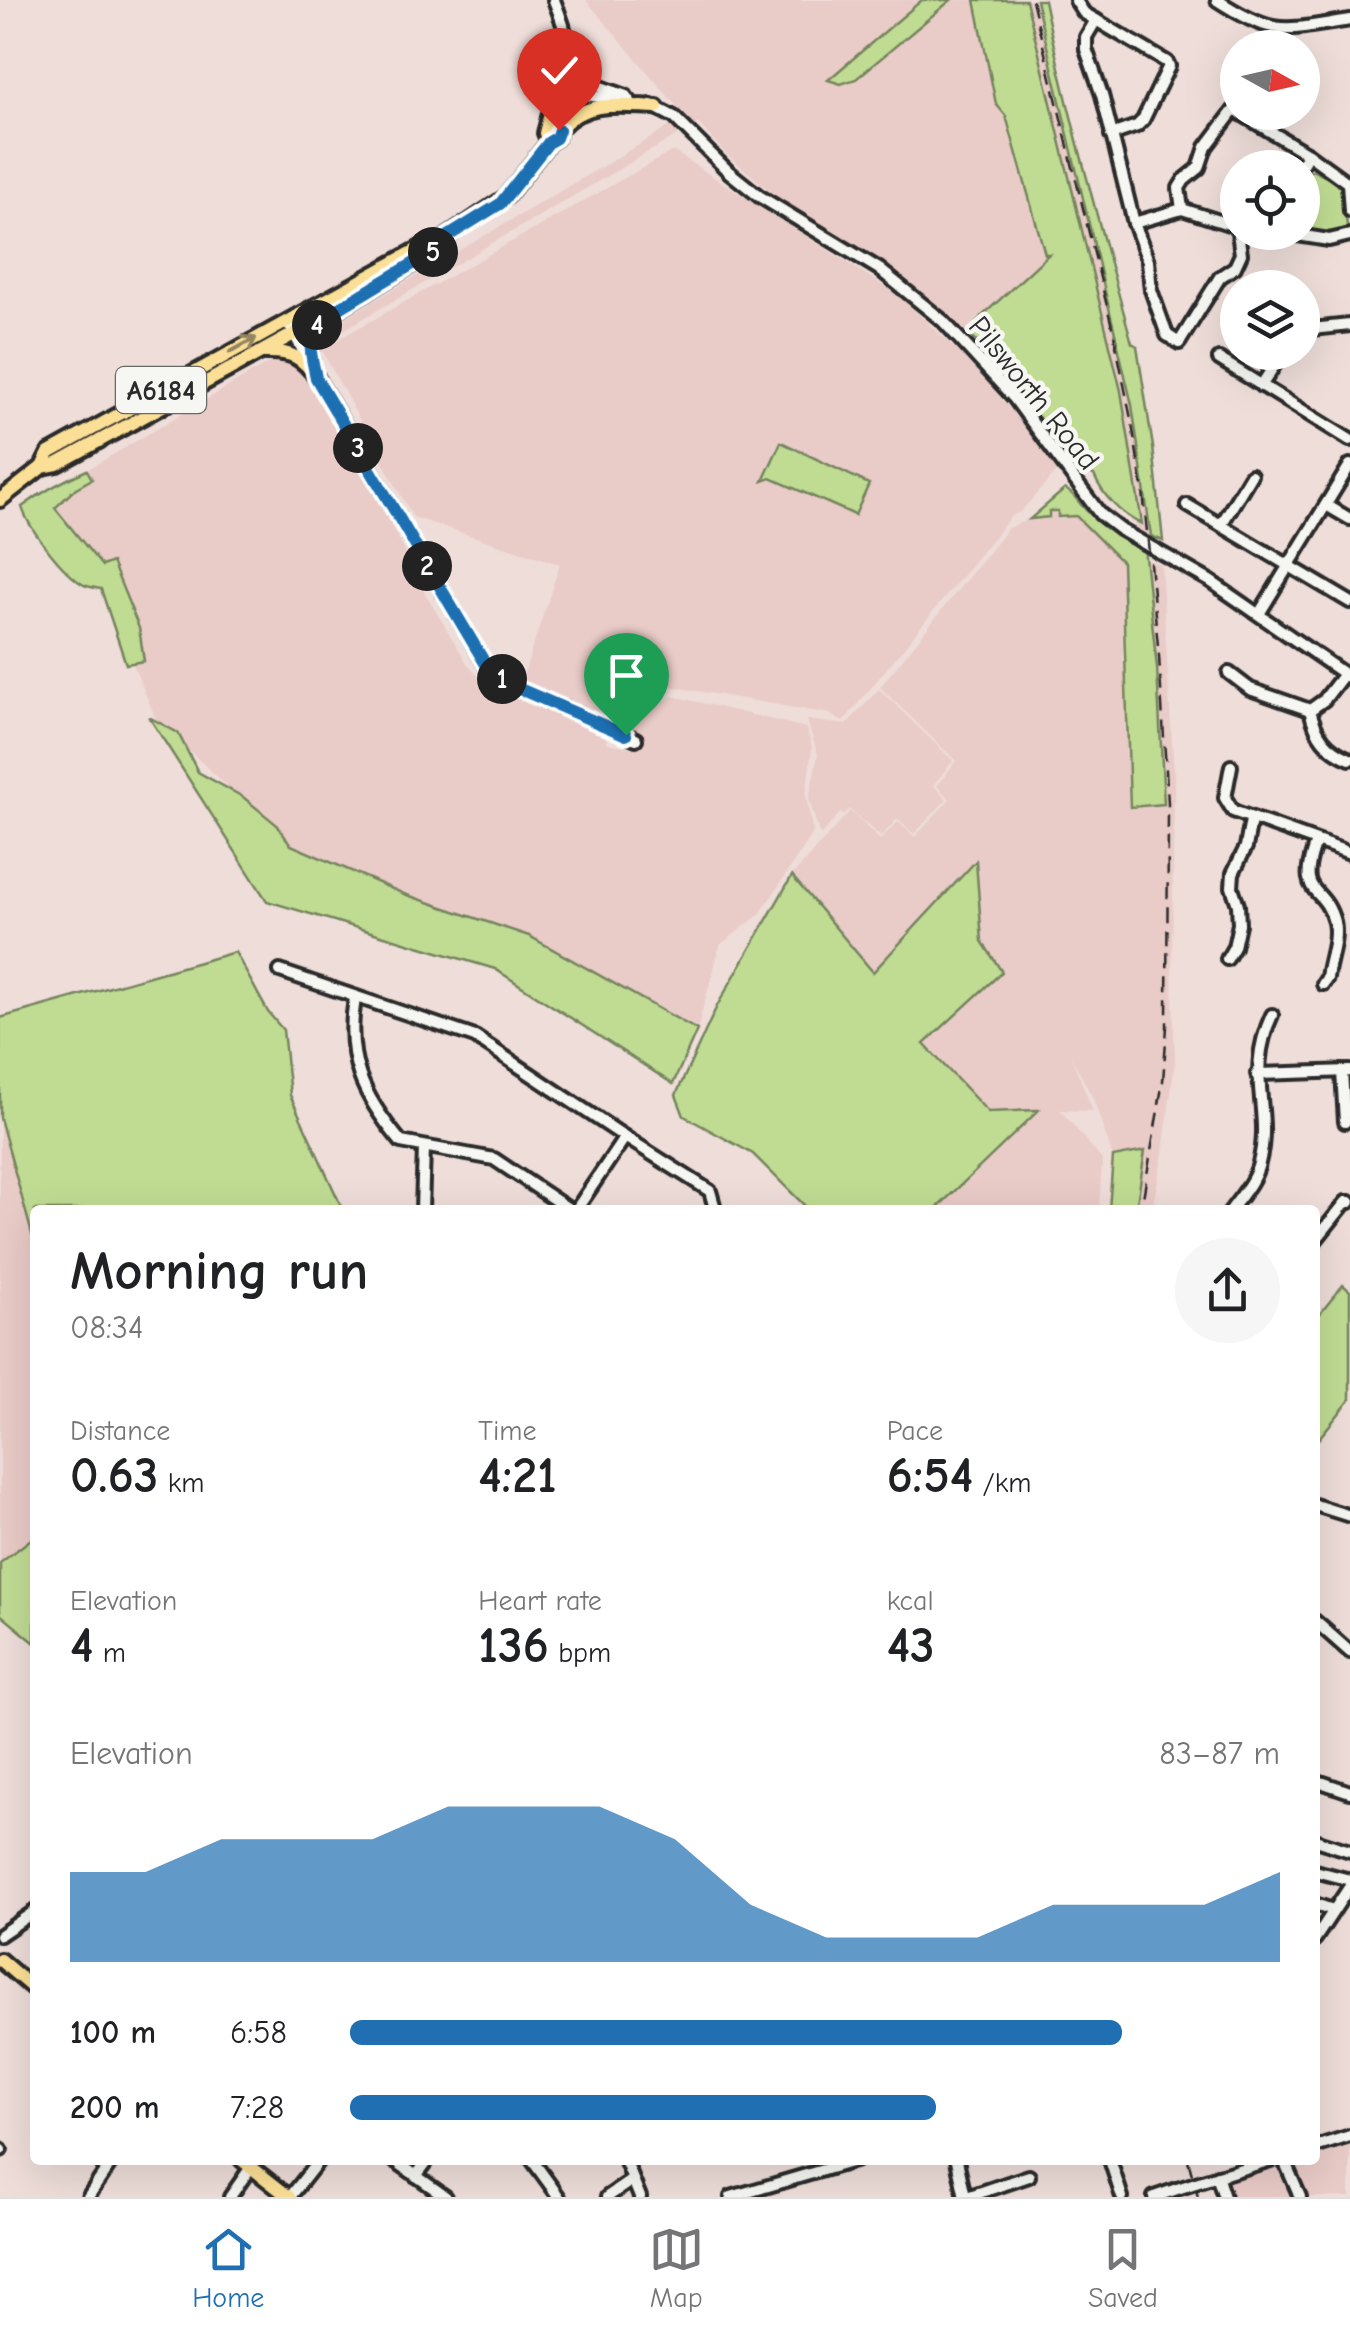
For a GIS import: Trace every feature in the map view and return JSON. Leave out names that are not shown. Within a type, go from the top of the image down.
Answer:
[{"type":"main road","name":"A6184","points":[[0,500],[42,467],[49,452],[430,242],[442,240],[500,204],[556,138],[564,86]]},
{"type":"main road","points":[[549,142],[545,133],[564,86]]},
{"type":"main road","points":[[559,130],[577,113],[594,107],[657,107]]},
{"type":"main road","name":"A6184","points":[[42,467],[57,464],[261,353],[311,333],[323,318],[436,250],[442,240]]},
{"type":"main road","points":[[261,353],[298,356],[316,378]]},
{"type":"main road","points":[[2,1965],[30,1986]]},
{"type":"main road","points":[[247,2165],[290,2197]]},
{"type":"street","points":[[554,0],[570,45],[564,86]]},
{"type":"street","points":[[1216,0],[1251,22],[1274,29],[1350,20]]},
{"type":"street","points":[[1076,1],[1084,12],[1169,66],[1138,126],[1111,135]]},
{"type":"street","points":[[1096,20],[1086,37],[1086,49],[1148,262],[1151,290],[1167,335],[1178,343],[1220,277],[1235,267],[1240,250]]},
{"type":"street","name":"Pilsworth Road","points":[[564,86],[657,107],[686,127],[729,172],[759,196],[880,268],[943,321],[1014,398],[1100,514],[1260,614],[1347,676]]},
{"type":"street","points":[[1182,209],[1179,188],[1199,168],[1206,146],[1221,130]]},
{"type":"street","points":[[1267,130],[1301,150]]},
{"type":"street","points":[[1320,163],[1348,184],[1350,211]]},
{"type":"street","points":[[1134,224],[1182,209],[1220,223]]},
{"type":"street","points":[[1320,239],[1350,235]]},
{"type":"street","points":[[291,318],[302,335],[316,378],[488,668],[506,683],[636,740]]},
{"type":"street","points":[[1320,328],[1350,326]]},
{"type":"street","points":[[1219,360],[1349,438]]},
{"type":"street","points":[[1261,386],[1271,370]]},
{"type":"street","points":[[1260,614],[1350,466]]},
{"type":"street","points":[[1221,524],[1251,475]]},
{"type":"street","points":[[1326,504],[1350,519]]},
{"type":"street","points":[[1188,505],[1350,602]]},
{"type":"street","points":[[1230,673],[1250,689],[1310,710]]},
{"type":"street","points":[[1310,710],[1347,676]]},
{"type":"street","points":[[1310,710],[1315,730],[1324,742],[1350,759]]},
{"type":"street","points":[[1231,766],[1226,803],[1232,812],[1350,853]]},
{"type":"street","points":[[1228,959],[1239,924],[1233,873],[1246,847],[1252,820]]},
{"type":"street","points":[[1316,842],[1309,882],[1330,912],[1335,933],[1323,984]]},
{"type":"street","points":[[280,971],[476,1037],[710,1191],[714,1205]]},
{"type":"street","points":[[355,998],[349,1033],[355,1063],[379,1116],[400,1142],[494,1159],[565,1205]]},
{"type":"street","points":[[1235,1205],[1251,1183],[1259,1163],[1262,1128],[1258,1051],[1272,1015]]},
{"type":"street","points":[[1257,1074],[1346,1071],[1344,1122]]},
{"type":"street","points":[[577,1205],[625,1136]]},
{"type":"street","points":[[422,1205],[424,1148]]},
{"type":"street","points":[[1320,1235],[1348,1202]]},
{"type":"street","points":[[1320,1507],[1350,1516]]},
{"type":"street","points":[[1320,1625],[1350,1652]]},
{"type":"street","points":[[1320,1782],[1350,1792]]},
{"type":"street","points":[[1320,1842],[1350,1851]]},
{"type":"street","points":[[1320,1873],[1350,1883],[1320,1931]]},
{"type":"street","points":[[1320,1906],[1333,1910]]},
{"type":"street","points":[[0,1935],[30,1914]]},
{"type":"street","points":[[1320,2145],[1350,2136]]},
{"type":"street","points":[[88,2197],[110,2165]]},
{"type":"street","points":[[230,2197],[246,2165]]},
{"type":"street","points":[[290,2197],[315,2165]]},
{"type":"street","points":[[401,2165],[446,2197]]},
{"type":"street","points":[[416,2176],[424,2165]]},
{"type":"street","points":[[536,2165],[560,2197]]},
{"type":"street","points":[[627,2165],[640,2197]]},
{"type":"street","points":[[730,2197],[839,2165]]},
{"type":"street","points":[[958,2165],[966,2197],[1029,2176]]},
{"type":"street","points":[[1112,2165],[1122,2197]]},
{"type":"street","points":[[1154,2197],[1202,2182],[1236,2165]]},
{"type":"street","points":[[1286,2165],[1300,2197]]},
{"type":"street","points":[[1217,2176],[1224,2197]]},
{"type":"street","points":[[607,2197],[632,2180]]},
{"type":"shaded area","points":[[586,0],[1001,0],[1095,475],[1081,470],[969,333],[885,266],[777,197],[726,154],[698,123],[299,356],[417,580],[468,665],[484,683],[510,697],[606,734],[607,743],[634,748],[642,743],[519,689],[560,564],[413,517],[321,349],[673,151],[898,295],[969,361],[1060,468],[1020,512],[1011,516],[843,722],[830,714],[669,686],[663,702],[672,696],[806,728],[812,748],[806,796],[813,833],[760,914],[720,945],[697,1030],[529,936],[404,894],[291,845],[157,721],[101,589],[55,508],[91,479],[87,470],[686,117]]},
{"type":"shaded area","points":[[1026,0],[1036,0],[1108,290],[1132,405],[1151,536],[1140,531],[1133,521],[1121,391]]},
{"type":"shaded area","points":[[1061,490],[1076,516],[1122,562],[1123,661],[1157,668],[1146,559],[1161,565],[1174,776],[1175,1061],[1153,1205],[1126,1205],[1132,1154],[1113,1157],[1093,1098],[1070,1054],[1093,1111],[1060,1110],[1102,1160],[1099,1205],[810,1205],[872,973],[792,876],[850,811],[880,840],[898,822],[915,837],[950,799],[937,786],[956,761],[880,687],[1008,528],[1030,519]]},
{"type":"shaded area","points":[[879,689],[953,761],[933,785],[947,799],[914,834],[897,819],[881,837],[849,809],[840,813],[820,836],[809,799],[818,755],[807,720],[846,725]]},
{"type":"shaded area","points":[[0,1118],[30,1227],[30,1540],[0,1563]]},
{"type":"shaded area","points":[[1350,2146],[1350,2197],[1229,2197],[1224,2183],[1285,2165],[1320,2165],[1320,2155]]},
{"type":"green space","points":[[922,0],[951,0],[856,79],[841,84],[828,80]]},
{"type":"green space","points":[[975,0],[1026,0],[1121,391],[1142,524],[1114,504],[1094,475],[1081,470],[969,333],[1049,254],[1045,254],[1006,116],[996,104]]},
{"type":"green space","points":[[1036,0],[1044,0],[1085,172],[1132,343],[1137,346],[1163,541],[1151,536],[1132,405]]},
{"type":"green space","points":[[1320,174],[1342,185],[1347,226],[1343,233],[1320,235]]},
{"type":"green space","points":[[781,442],[869,484],[855,515],[771,478],[763,481]]},
{"type":"green space","points":[[87,470],[92,479],[55,508],[102,566],[112,562],[139,628],[144,661],[126,664],[101,589],[84,585],[57,561],[22,507]]},
{"type":"green space","points":[[1065,489],[1101,523],[1144,547],[1157,668],[1164,804],[1130,807],[1122,562],[1076,516],[1058,517],[1058,511],[1049,511],[1049,517],[1030,519]]},
{"type":"green space","points":[[149,717],[178,733],[198,772],[243,797],[276,824],[291,845],[404,894],[529,936],[697,1030],[673,1084],[495,969],[267,901]]},
{"type":"green space","points":[[976,861],[982,941],[1002,972],[924,1044],[988,1112],[1039,1110],[940,1205],[804,1205],[753,1154],[684,1116],[676,1095],[717,1006],[792,876],[873,972]]},
{"type":"green space","points":[[235,952],[268,1012],[283,1030],[290,1095],[341,1205],[30,1205],[30,1227],[0,1118],[0,1018]]},
{"type":"green space","points":[[1145,1151],[1137,1205],[1109,1205],[1113,1157]]},
{"type":"green space","points":[[1343,1285],[1350,1291],[1350,1400],[1320,1437],[1320,1314]]},
{"type":"green space","points":[[30,1540],[30,1639],[0,1614],[0,1563]]},
{"type":"railway","points":[[1032,0],[1132,424],[1143,491],[1159,656],[1168,803],[1167,1027],[1163,1081],[1142,1205]]},
{"type":"railway","points":[[1189,2165],[1198,2197]]},
{"type":"route","points":[[559,130],[500,204],[442,240],[436,250],[323,318],[309,342],[316,378],[488,668],[506,683],[626,735]]}]
